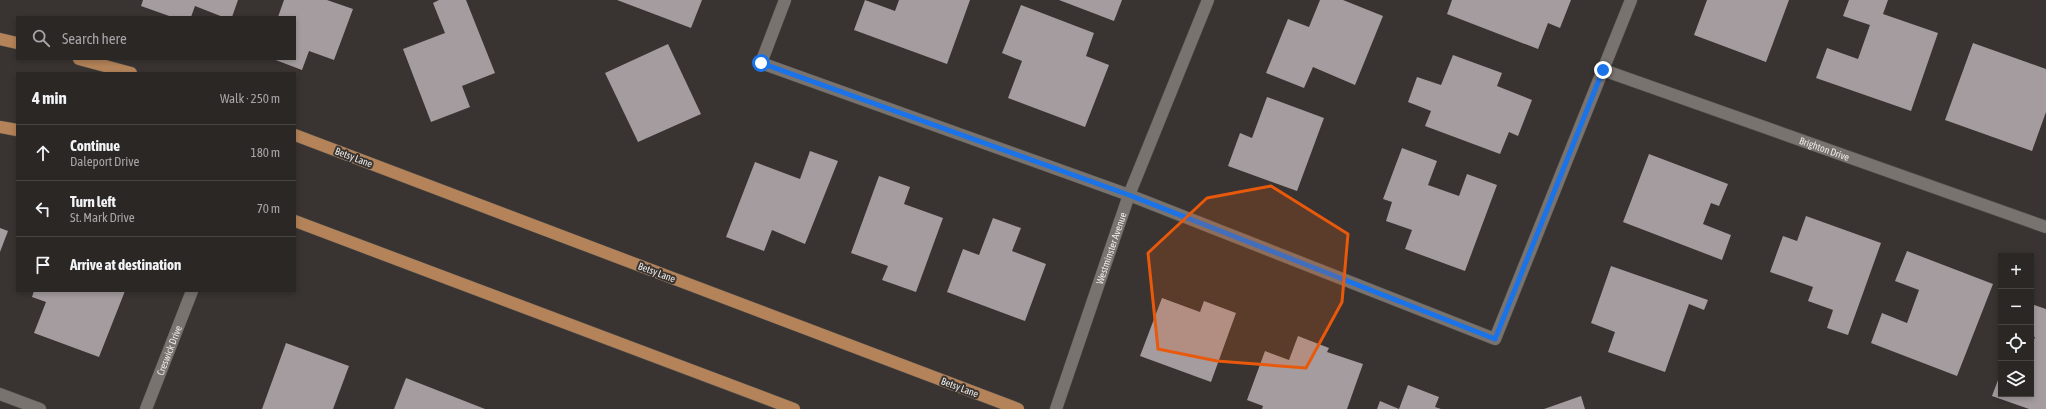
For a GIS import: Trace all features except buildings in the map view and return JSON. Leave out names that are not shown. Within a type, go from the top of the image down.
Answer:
[{"type":"main road","points":[[0,39],[16,43]]},
{"type":"main road","points":[[83,60],[127,72]]},
{"type":"main road","points":[[0,126],[16,130]]},
{"type":"main road","name":"Betsy Lane","points":[[296,135],[1018,409]]},
{"type":"main road","points":[[296,220],[794,409]]},
{"type":"street","points":[[785,0],[761,63],[1129,195],[1495,339],[1631,0]]},
{"type":"street","name":"Westminster Avenue","points":[[1056,409],[1129,195],[1208,0]]},
{"type":"street","name":"Brighton Drive","points":[[1603,70],[2046,227]]},
{"type":"street","name":"Creswick Drive","points":[[146,409],[192,292]]},
{"type":"street","points":[[0,394],[40,409]]},
{"type":"highlighted area","points":[[1271,186],[1348,234],[1342,302],[1306,368],[1217,361],[1158,349],[1148,253],[1207,198]]},
{"type":"route","points":[[761,63],[1129,195],[1495,339],[1603,70]]}]
